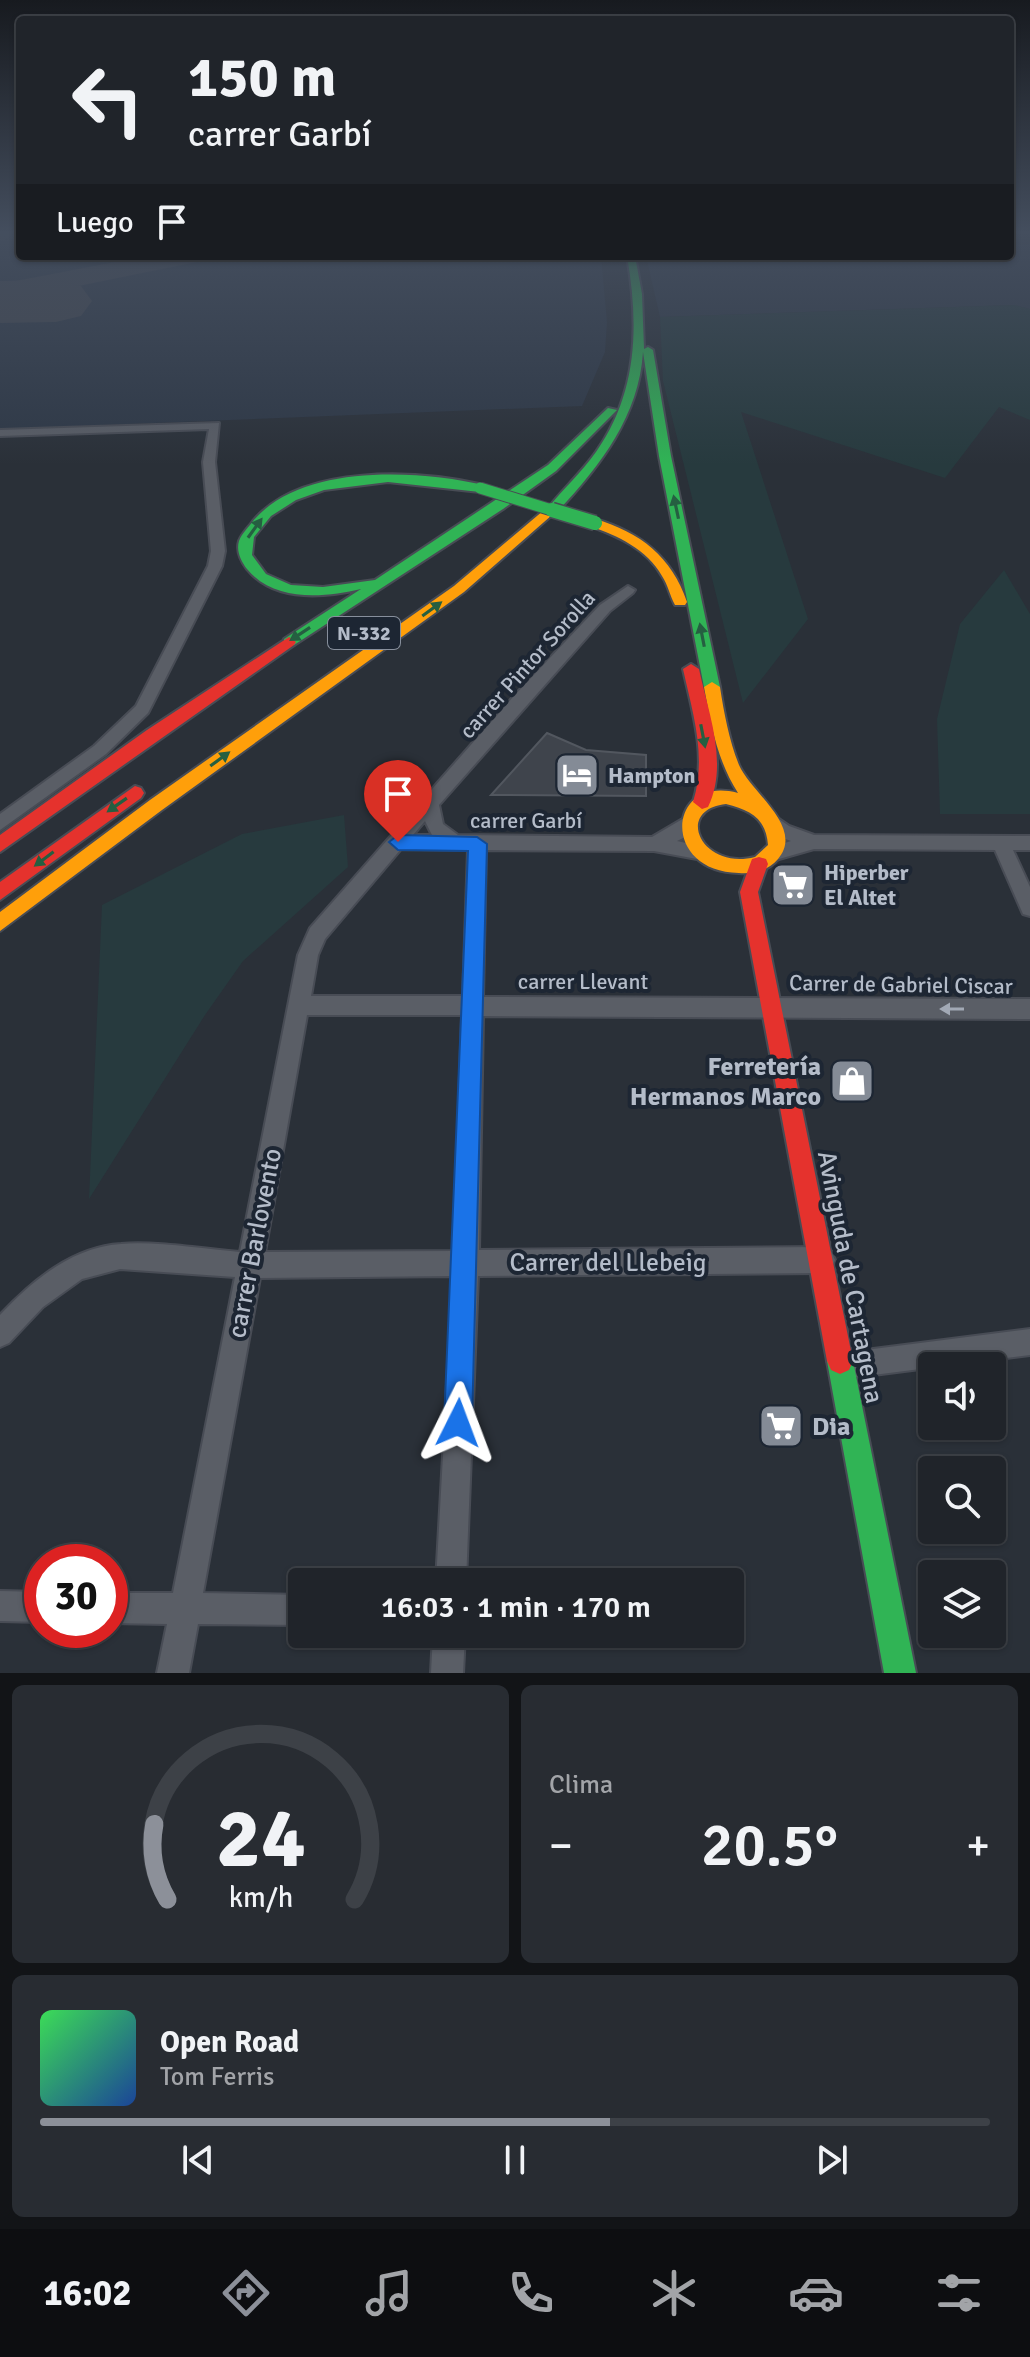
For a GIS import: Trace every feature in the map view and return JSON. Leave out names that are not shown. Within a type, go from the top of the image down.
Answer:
[{"type":"main road","points":[[434,584],[500,535],[546,493],[597,436],[612,410],[626,372],[628,309]]},
{"type":"main road","name":"N-332","points":[[0,923],[221,758],[465,585],[525,537],[574,487],[615,432],[626,411],[637,377],[643,333],[642,309]]},
{"type":"main road","points":[[389,577],[329,591],[287,587],[257,573],[249,565],[244,551],[247,537],[266,514],[295,498],[328,486],[366,478],[438,478],[595,523],[634,538],[664,562],[678,593],[709,767],[710,784],[702,802],[689,816],[686,833],[697,852],[724,867],[749,892],[778,839],[773,822],[739,783],[726,755],[665,456],[652,363],[643,333]]},
{"type":"main road","points":[[0,845],[165,726],[499,506],[552,468],[612,410]]},
{"type":"main road","points":[[0,892],[149,783]]},
{"type":"main road","points":[[702,802],[729,797],[756,806]]},
{"type":"main road","points":[[724,867],[748,867],[766,859]]},
{"type":"main road","name":"Avinguda de Cartagena","points":[[749,892],[900,1673]]},
{"type":"street","points":[[0,433],[215,425],[209,462],[218,551],[215,566],[142,709],[112,740],[0,823]]},
{"type":"street","name":"carrer Pintor Sorolla","points":[[398,842],[605,608],[628,590]]},
{"type":"street","points":[[430,805],[435,828],[467,844],[474,1005],[452,1568]]},
{"type":"street","points":[[773,822],[783,831],[814,842],[1030,843]]},
{"type":"street","points":[[654,844],[679,832],[686,824]]},
{"type":"street","name":"carrer Garbí","points":[[398,842],[654,844],[697,852]]},
{"type":"street","name":"carrer Barlovento","points":[[173,1673],[308,955],[317,934],[398,842]]},
{"type":"street","points":[[766,859],[814,842]]},
{"type":"street","points":[[1001,843],[1030,908]]},
{"type":"street","name":"carrer Llevant","points":[[298,1005],[771,1007]]},
{"type":"street","name":"Carrer de Gabriel Ciscar","points":[[771,1007],[1030,1009]]},
{"type":"street","name":"Carrer del Llebeig","points":[[0,1334],[34,1298],[76,1268],[120,1256],[250,1265],[822,1260]]},
{"type":"street","points":[[842,1366],[1030,1342]]},
{"type":"street","points":[[0,1606],[24,1607]]},
{"type":"street","points":[[128,1608],[288,1610]]},
{"type":"street","points":[[447,1673],[448,1648]]},
{"type":"shaded area","points":[[0,309],[606,309],[605,352],[582,406],[0,429]]},
{"type":"shaded area","points":[[658,309],[894,309],[660,317]]},
{"type":"green space","points":[[894,309],[1030,309],[1030,420],[999,407],[945,478],[741,412],[808,619],[743,703],[663,381],[660,317]]},
{"type":"green space","points":[[1004,570],[1030,614],[1030,814],[940,814],[937,719],[960,624]]},
{"type":"green space","points":[[344,815],[348,867],[243,961],[205,1015],[89,1199],[102,905],[242,834]]},
{"type":"building","name":"Hampton","points":[[547,733],[586,750],[646,755],[646,796],[491,795]]},
{"type":"traffic: fast","points":[[554,508],[581,479],[619,423],[631,393],[638,362],[639,309]]},
{"type":"traffic: fast","points":[[648,350],[665,456],[712,687]]},
{"type":"traffic: fast","points":[[289,642],[499,506],[552,468],[612,410]]},
{"type":"traffic: fast","points":[[370,583],[323,591],[289,589],[261,576],[247,558],[245,543],[267,513],[292,497],[321,486],[354,480],[388,479],[480,488]]},
{"type":"traffic: fast","points":[[480,488],[595,523]]},
{"type":"traffic: fast","points":[[840,1361],[900,1673]]},
{"type":"traffic: slow","points":[[0,923],[156,805],[459,589],[554,508]]},
{"type":"traffic: slow","points":[[595,523],[625,535],[649,551],[668,573],[680,602]]},
{"type":"traffic: slow","points":[[712,687],[722,739],[731,765],[743,788],[770,820],[777,845],[766,860],[748,866],[724,866],[707,859],[695,847],[690,833],[690,819],[697,807],[708,799],[726,797],[756,806]]},
{"type":"traffic: jam","points":[[0,845],[153,734],[289,642]]},
{"type":"traffic: jam","points":[[691,669],[708,753],[709,770],[702,802]]},
{"type":"traffic: jam","points":[[0,892],[135,793]]},
{"type":"traffic: jam","points":[[759,864],[749,892],[840,1361]]},
{"type":"place","name":"Hampton","points":[[577,775]]},
{"type":"place","name":"Hiperber El Altet","points":[[793,885]]},
{"type":"place","name":"Ferretería Hermanos Marco","points":[[852,1081]]},
{"type":"place","name":"Dia","points":[[781,1426]]},
{"type":"route","points":[[398,842],[477,844],[466,1263],[458,1423]]}]
